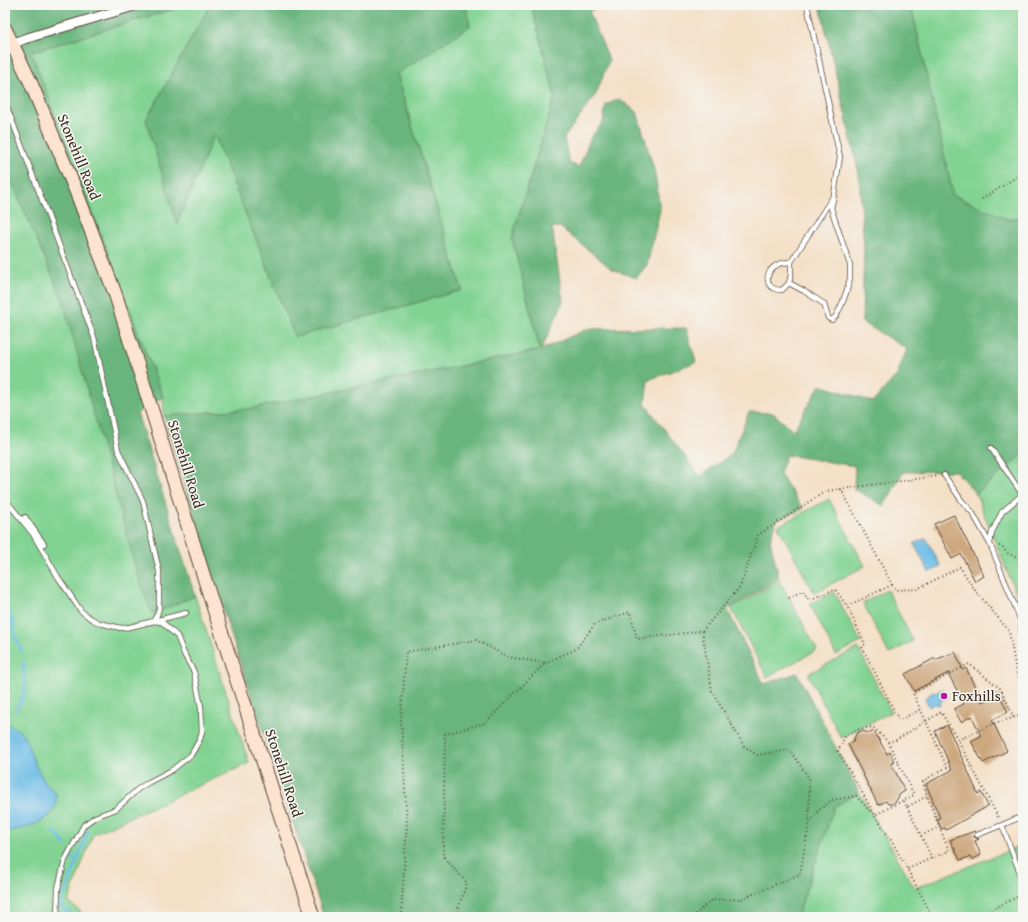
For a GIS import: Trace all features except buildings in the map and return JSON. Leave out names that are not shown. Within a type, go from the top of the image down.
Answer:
[{"type":"street","points":[[12,44],[137,5]]},
{"type":"street","name":"Stonehill Road","points":[[5,29],[30,81],[73,184],[116,296],[213,606],[314,917]]},
{"type":"lane","points":[[789,283],[824,304],[828,318],[832,320],[836,316],[847,290],[850,278],[850,265],[831,208],[840,157],[807,5]]},
{"type":"lane","points":[[5,102],[94,337],[118,450],[143,501],[159,570],[159,608],[157,616],[153,621]]},
{"type":"lane","points":[[791,262],[775,266],[771,270],[768,282],[769,286],[782,290],[789,283],[791,275],[791,262],[834,195]]},
{"type":"lane","points":[[990,544],[992,532],[1002,512],[1023,494],[991,448]]},
{"type":"lane","points":[[944,475],[962,501],[972,512],[990,544],[1021,621],[1023,649]]},
{"type":"lane","points":[[5,499],[32,534],[58,578],[81,611],[90,618],[99,623],[121,628],[186,613]]},
{"type":"lane","points":[[25,517],[44,544]]},
{"type":"lane","points":[[57,917],[58,888],[65,860],[84,826],[95,817],[116,809],[138,789],[172,770],[191,755],[200,739],[202,732],[201,707],[194,672],[185,656],[177,636],[162,622],[153,621]]},
{"type":"lane","points":[[977,835],[1023,816]]},
{"type":"lane","points":[[1002,825],[1023,881]]},
{"type":"path","points":[[982,199],[1023,172]]},
{"type":"path","points":[[455,917],[467,883],[443,856],[445,734],[485,723],[545,663],[576,649],[595,624],[630,612],[637,639],[702,631],[740,587],[758,535],[826,491],[944,475]]},
{"type":"path","points":[[841,489],[895,590],[917,589],[960,567],[975,590],[1008,631],[1016,671],[1023,685]]},
{"type":"path","points":[[990,544],[1002,546],[1007,553],[1023,560]]},
{"type":"path","points":[[847,606],[892,585]]},
{"type":"path","points":[[789,598],[803,591],[809,600],[835,589],[847,606],[865,644],[862,646],[898,720],[920,710]]},
{"type":"path","points":[[692,917],[712,900],[741,899],[800,874],[808,824],[809,778],[790,750],[757,754],[744,746],[712,691],[702,631]]},
{"type":"path","points":[[401,917],[407,824],[402,720],[406,652],[476,640],[508,657],[545,663]]},
{"type":"path","points":[[908,869],[949,851],[927,796],[923,781],[947,767],[913,693],[968,664],[1001,689],[1014,718]]},
{"type":"path","points":[[888,742],[896,740],[941,712],[958,740],[1002,825]]},
{"type":"path","points":[[958,740],[998,722],[1023,715]]},
{"type":"path","points":[[875,816],[914,795],[888,742],[873,727],[846,735],[838,751],[875,816],[893,842],[933,917]]},
{"type":"path","points":[[808,824],[818,811],[832,800],[856,796],[875,816]]},
{"type":"path","points":[[907,807],[927,796]]},
{"type":"path","points":[[904,801],[932,858]]},
{"type":"path","points":[[921,836],[939,827]]},
{"type":"path","points":[[977,917],[1023,894]]},
{"type":"green space","points":[[5,5],[187,5],[31,52],[163,397],[137,413],[195,596],[152,614],[137,573],[63,301],[14,187],[5,172]]},
{"type":"green space","points":[[187,5],[210,5],[146,120],[177,223],[214,134],[295,336],[462,290],[396,73],[469,26],[466,5],[531,5],[555,96],[512,238],[540,350],[248,409],[164,416],[163,397],[31,52]]},
{"type":"green space","points":[[210,5],[466,5],[470,26],[396,74],[462,290],[295,337],[214,135],[177,224],[146,120]]},
{"type":"green space","points":[[531,5],[606,5],[589,11],[609,60],[596,94],[564,138],[569,163],[579,167],[591,137],[603,122],[606,105],[619,99],[637,112],[655,173],[660,210],[647,265],[636,278],[612,269],[560,227],[552,227],[563,302],[541,350],[587,329],[686,328],[696,362],[648,380],[645,404],[700,476],[732,454],[749,412],[773,413],[793,431],[820,385],[873,402],[897,375],[907,349],[862,322],[864,247],[859,174],[820,5],[911,5],[953,195],[1009,220],[1023,216],[1023,454],[976,494],[956,471],[903,472],[884,506],[854,489],[855,466],[786,455],[780,474],[803,509],[777,520],[770,540],[779,579],[727,609],[764,684],[797,673],[859,792],[834,807],[797,917],[324,917],[225,616],[164,416],[248,409],[540,350],[512,238],[555,96]]},
{"type":"green space","points":[[911,5],[1023,5],[1023,216],[1009,220],[953,195]]},
{"type":"green space","points":[[5,81],[179,584],[195,596],[249,763],[93,834],[68,902],[87,917],[5,917]]},
{"type":"green space","points":[[1023,454],[1023,611],[976,494]]},
{"type":"green space","points":[[829,499],[865,566],[814,593],[778,526]]},
{"type":"green space","points":[[780,581],[817,650],[767,677],[731,608]]},
{"type":"green space","points":[[887,590],[913,641],[889,654],[863,603]]},
{"type":"green space","points":[[834,592],[861,642],[836,655],[810,604]]},
{"type":"green space","points":[[858,648],[891,712],[841,738],[808,674]]},
{"type":"green space","points":[[859,792],[915,888],[1023,845],[1023,917],[797,917],[834,807]]},
{"type":"water","points":[[926,538],[941,567],[929,572],[914,544]]},
{"type":"water","points":[[943,689],[947,697],[941,701],[940,705],[935,704],[929,707],[925,698],[931,694],[932,691],[937,692]]},
{"type":"water","points":[[5,724],[13,727],[23,735],[38,771],[47,785],[56,794],[54,810],[49,815],[35,824],[12,831],[5,831]]},
{"type":"waterway","points":[[5,605],[13,623],[15,636],[22,651]]},
{"type":"waterway","points":[[16,709],[23,697],[25,687],[23,662]]},
{"type":"waterway","points":[[54,831],[65,845]]},
{"type":"waterway","points":[[75,917],[60,906],[88,831]]},
{"type":"waterway","points":[[70,855],[77,862]]},
{"type":"place","name":"Foxhills","points":[[944,696]]}]
